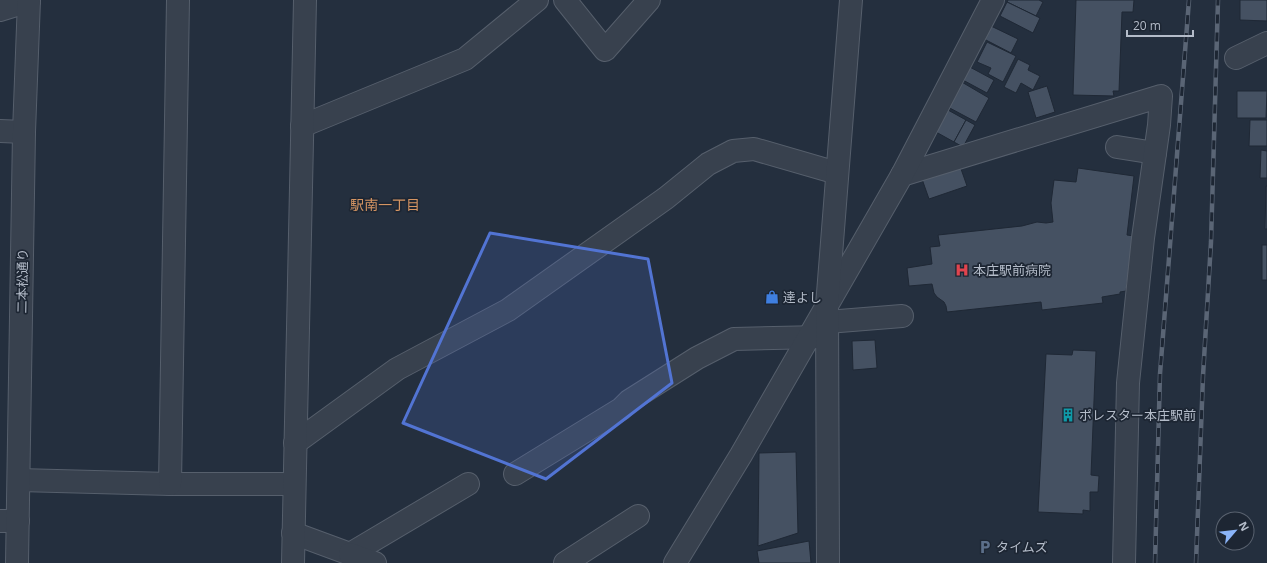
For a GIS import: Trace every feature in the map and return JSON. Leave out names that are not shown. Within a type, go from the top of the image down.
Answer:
[{"type":"street","points":[[0,10],[30,0]]},
{"type":"street","name":"二本松通り","points":[[18,563],[9,521],[19,480],[24,132],[30,0]]},
{"type":"street","points":[[170,484],[178,0]]},
{"type":"street","points":[[293,563],[305,0]]},
{"type":"street","points":[[302,126],[465,59],[537,0]]},
{"type":"street","points":[[565,0],[605,50],[649,0]]},
{"type":"street","points":[[828,563],[822,325],[837,173],[851,0]]},
{"type":"street","points":[[675,563],[822,325],[993,0]]},
{"type":"street","points":[[1236,58],[1267,43]]},
{"type":"street","points":[[902,175],[1161,96],[1159,125],[1143,238],[1128,383],[1124,563]]},
{"type":"street","points":[[0,131],[24,132]]},
{"type":"street","points":[[1117,147],[1155,153]]},
{"type":"street","points":[[295,443],[396,369],[508,310],[666,198],[708,164],[733,152],[754,149],[837,173]]},
{"type":"street","points":[[515,474],[621,409],[629,401],[697,358],[734,339],[822,325],[902,316]]},
{"type":"street","points":[[19,480],[170,484],[294,484]]},
{"type":"street","points":[[350,554],[468,484]]},
{"type":"street","points":[[565,563],[638,516]]},
{"type":"street","points":[[293,533],[375,563]]},
{"type":"highlighted area","points":[[490,233],[648,259],[672,383],[546,479],[403,423]]},
{"type":"building","points":[[1008,0],[1039,0],[1043,2],[1036,16],[1007,2]]},
{"type":"building","points":[[1076,0],[1134,0],[1133,12],[1122,12],[1119,91],[1113,91],[1114,96],[1073,95]]},
{"type":"building","points":[[1240,0],[1267,0],[1267,21],[1240,20]]},
{"type":"building","points":[[1007,2],[1040,18],[1033,33],[1000,16]]},
{"type":"building","points":[[991,26],[1018,39],[1011,53],[984,39]]},
{"type":"building","points":[[987,42],[1016,56],[1003,82],[988,74],[991,68],[977,62]]},
{"type":"building","points":[[1018,59],[1030,65],[1028,70],[1040,76],[1033,90],[1021,83],[1016,93],[1004,87]]},
{"type":"building","points":[[968,66],[994,80],[987,93],[961,79]]},
{"type":"building","points":[[960,81],[989,98],[976,122],[946,106]]},
{"type":"building","points":[[1047,86],[1055,112],[1036,118],[1028,92]]},
{"type":"building","points":[[1237,91],[1267,91],[1266,118],[1237,118]]},
{"type":"building","points":[[948,110],[966,120],[954,142],[936,132]]},
{"type":"building","points":[[966,120],[975,125],[963,147],[954,142]]},
{"type":"building","points":[[1250,120],[1267,120],[1267,146],[1249,146]]},
{"type":"building","points":[[1261,150],[1267,151],[1267,178],[1260,178]]},
{"type":"building","points":[[960,166],[967,186],[929,199],[922,179]]},
{"type":"building","points":[[1078,168],[1134,176],[1127,235],[1134,236],[1126,291],[1120,292],[1120,294],[1102,297],[1103,303],[1042,310],[1041,302],[947,312],[944,302],[934,293],[932,284],[909,286],[907,268],[932,264],[930,247],[940,246],[938,235],[1022,226],[1037,222],[1053,222],[1051,203],[1054,180],[1076,182]]},
{"type":"building","points":[[1266,186],[1267,229],[1265,229]]},
{"type":"building","points":[[1262,245],[1267,245],[1267,280],[1262,280]]},
{"type":"building","points":[[875,340],[877,368],[853,370],[852,341]]},
{"type":"building","name":"ポレスター本庄駅前","points":[[1073,350],[1096,351],[1091,475],[1099,476],[1098,492],[1090,492],[1090,511],[1083,510],[1083,514],[1038,512],[1046,354],[1072,355]]},
{"type":"building","points":[[796,452],[798,533],[758,546],[759,453]]},
{"type":"building","points":[[809,541],[811,563],[759,563],[757,551]]},
{"type":"railway","points":[[1155,563],[1160,374],[1189,0]]},
{"type":"railway","points":[[1196,563],[1203,376],[1211,242],[1218,0]]},
{"type":"place","name":"本庄駅前病院","points":[[962,270]]},
{"type":"place","name":"達よし","points":[[772,297]]},
{"type":"place","name":"ポレスター本庄駅前","points":[[1068,415]]},
{"type":"place","name":"タイムズ","points":[[985,547]]},
{"type":"district","name":"駅南一丁目","points":[[385,205]]}]
